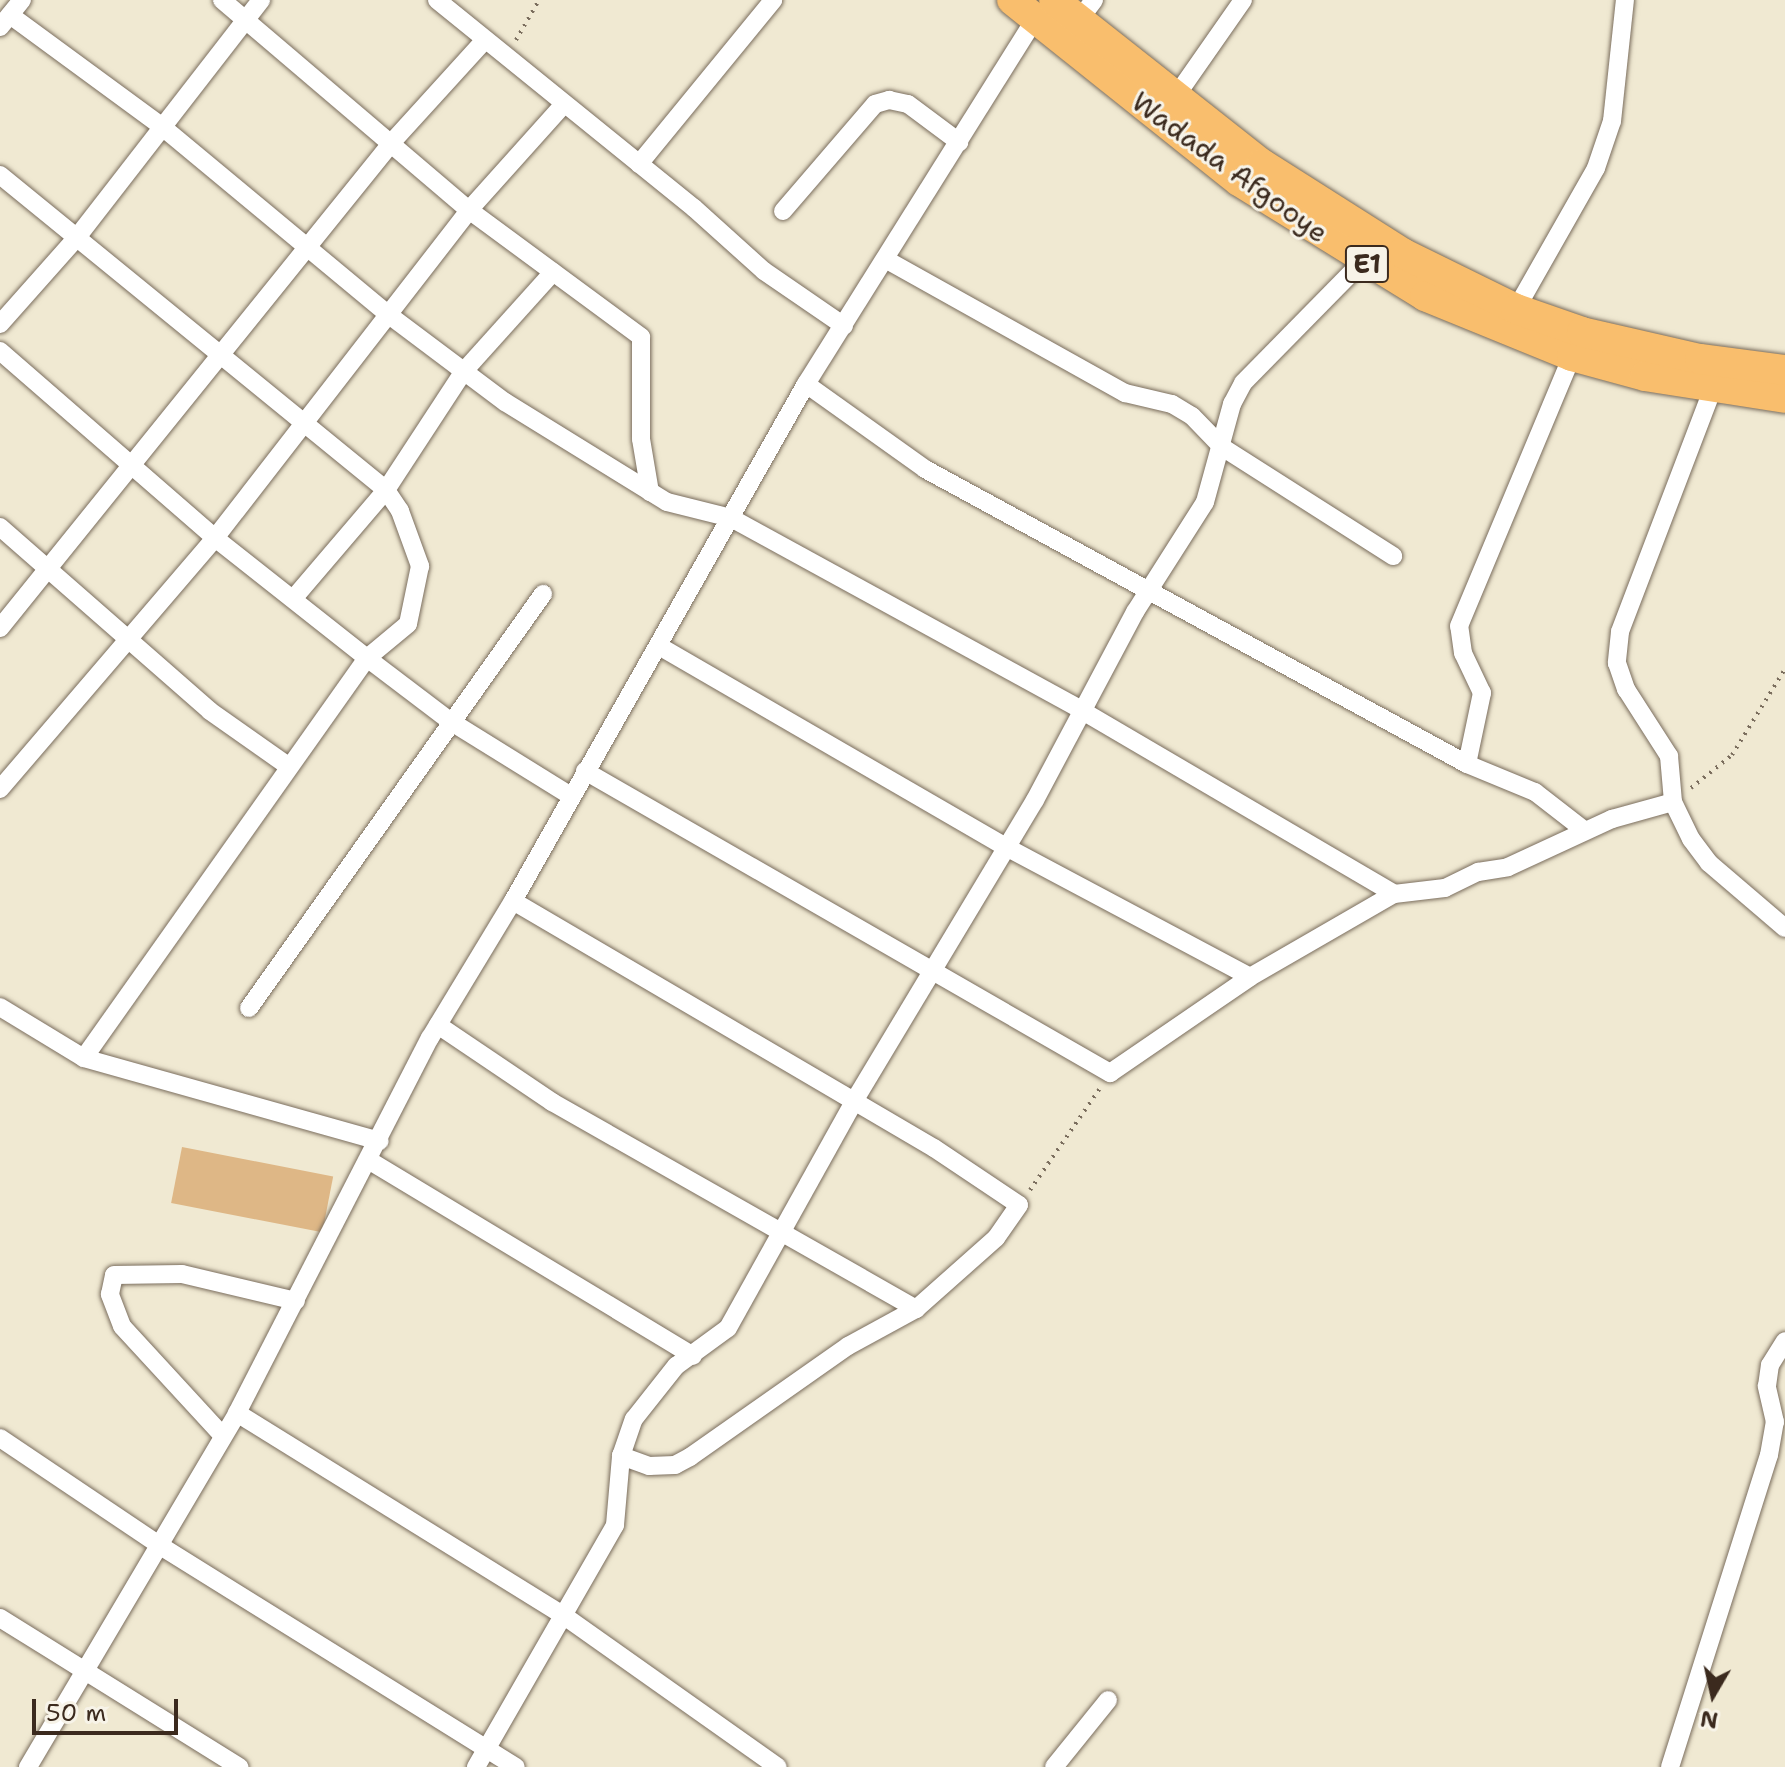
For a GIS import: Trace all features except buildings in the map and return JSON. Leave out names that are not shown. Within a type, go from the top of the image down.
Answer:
[{"type":"highway","name":"Wadada Afgooye","points":[[1034,6],[1086,10],[1176,96],[1343,219],[1516,309],[1638,346],[1785,370]]},
{"type":"highway","name":"Wadada Afgooye","points":[[1034,6],[1239,181],[1363,261],[1425,296],[1572,356],[1713,388],[1785,398]]},
{"type":"street","points":[[222,0],[393,141],[469,210],[641,337],[641,439],[650,492]]},
{"type":"street","points":[[0,324],[78,236],[160,125],[261,0]]},
{"type":"street","points":[[437,0],[505,60],[639,164],[764,271],[844,326]]},
{"type":"street","points":[[639,164],[773,0]]},
{"type":"street","points":[[1176,96],[1243,0]]},
{"type":"street","points":[[1516,309],[1600,157],[1612,121],[1627,2]]},
{"type":"street","points":[[28,1767],[237,1413],[438,1025],[513,901],[806,384],[959,142],[1034,6]]},
{"type":"street","points":[[11,14],[160,125],[389,315],[464,371],[650,492],[685,509],[731,518],[1081,710],[1394,894]]},
{"type":"street","points":[[0,628],[48,566],[222,359],[393,141],[485,40]]},
{"type":"street","points":[[783,211],[875,104],[889,100],[908,104],[959,142]]},
{"type":"street","points":[[0,789],[215,538],[304,427],[469,210],[564,104]]},
{"type":"street","points":[[0,175],[78,236],[304,427],[386,490],[420,566],[408,624],[367,658],[84,1058]]},
{"type":"street","points":[[885,259],[1125,393],[1172,404],[1192,416],[1222,447],[1393,556]]},
{"type":"street","points":[[476,1767],[615,1525],[621,1456],[643,1407],[676,1366],[728,1328],[853,1103],[934,973],[1081,710],[1205,502],[1243,383],[1363,261]]},
{"type":"street","points":[[293,599],[386,490],[464,371],[553,272]]},
{"type":"street","points":[[0,351],[215,538],[367,658],[450,721],[571,796]]},
{"type":"street","points":[[1467,764],[1482,693],[1463,653],[1459,626],[1572,356]]},
{"type":"street","points":[[806,384],[925,469],[1467,764],[1535,792],[1584,830]]},
{"type":"street","points":[[1713,388],[1617,645],[1617,663],[1626,689],[1669,756],[1673,802],[1709,863],[1785,928]]},
{"type":"street","points":[[0,527],[210,711],[288,766]]},
{"type":"street","points":[[249,1008],[543,594]]},
{"type":"street","points":[[659,646],[1006,847],[1250,977]]},
{"type":"street","points":[[585,771],[1110,1073],[1250,977],[1394,894],[1445,888],[1478,872],[1508,867],[1584,830],[1673,802]]},
{"type":"street","points":[[513,901],[1019,1205],[996,1238],[916,1309],[848,1346],[675,1465],[649,1466],[621,1456]]},
{"type":"street","points":[[0,1007],[84,1058],[380,1141]]},
{"type":"street","points":[[438,1025],[552,1102],[779,1235],[916,1309]]},
{"type":"street","points":[[370,1161],[693,1356]]},
{"type":"street","points":[[223,1436],[122,1326],[110,1294],[114,1275],[182,1274],[296,1301]]},
{"type":"street","points":[[1670,1767],[1769,1455],[1775,1422],[1767,1386],[1770,1365],[1785,1341]]},
{"type":"street","points":[[237,1413],[563,1615],[778,1767]]},
{"type":"street","points":[[0,1438],[159,1545],[515,1767]]},
{"type":"street","points":[[0,1618],[239,1767]]},
{"type":"street","points":[[1054,1767],[1108,1700]]},
{"type":"path","points":[[505,60],[539,0]]},
{"type":"path","points":[[1673,802],[1732,755],[1785,669]]},
{"type":"path","points":[[1019,1205],[1110,1073]]}]
